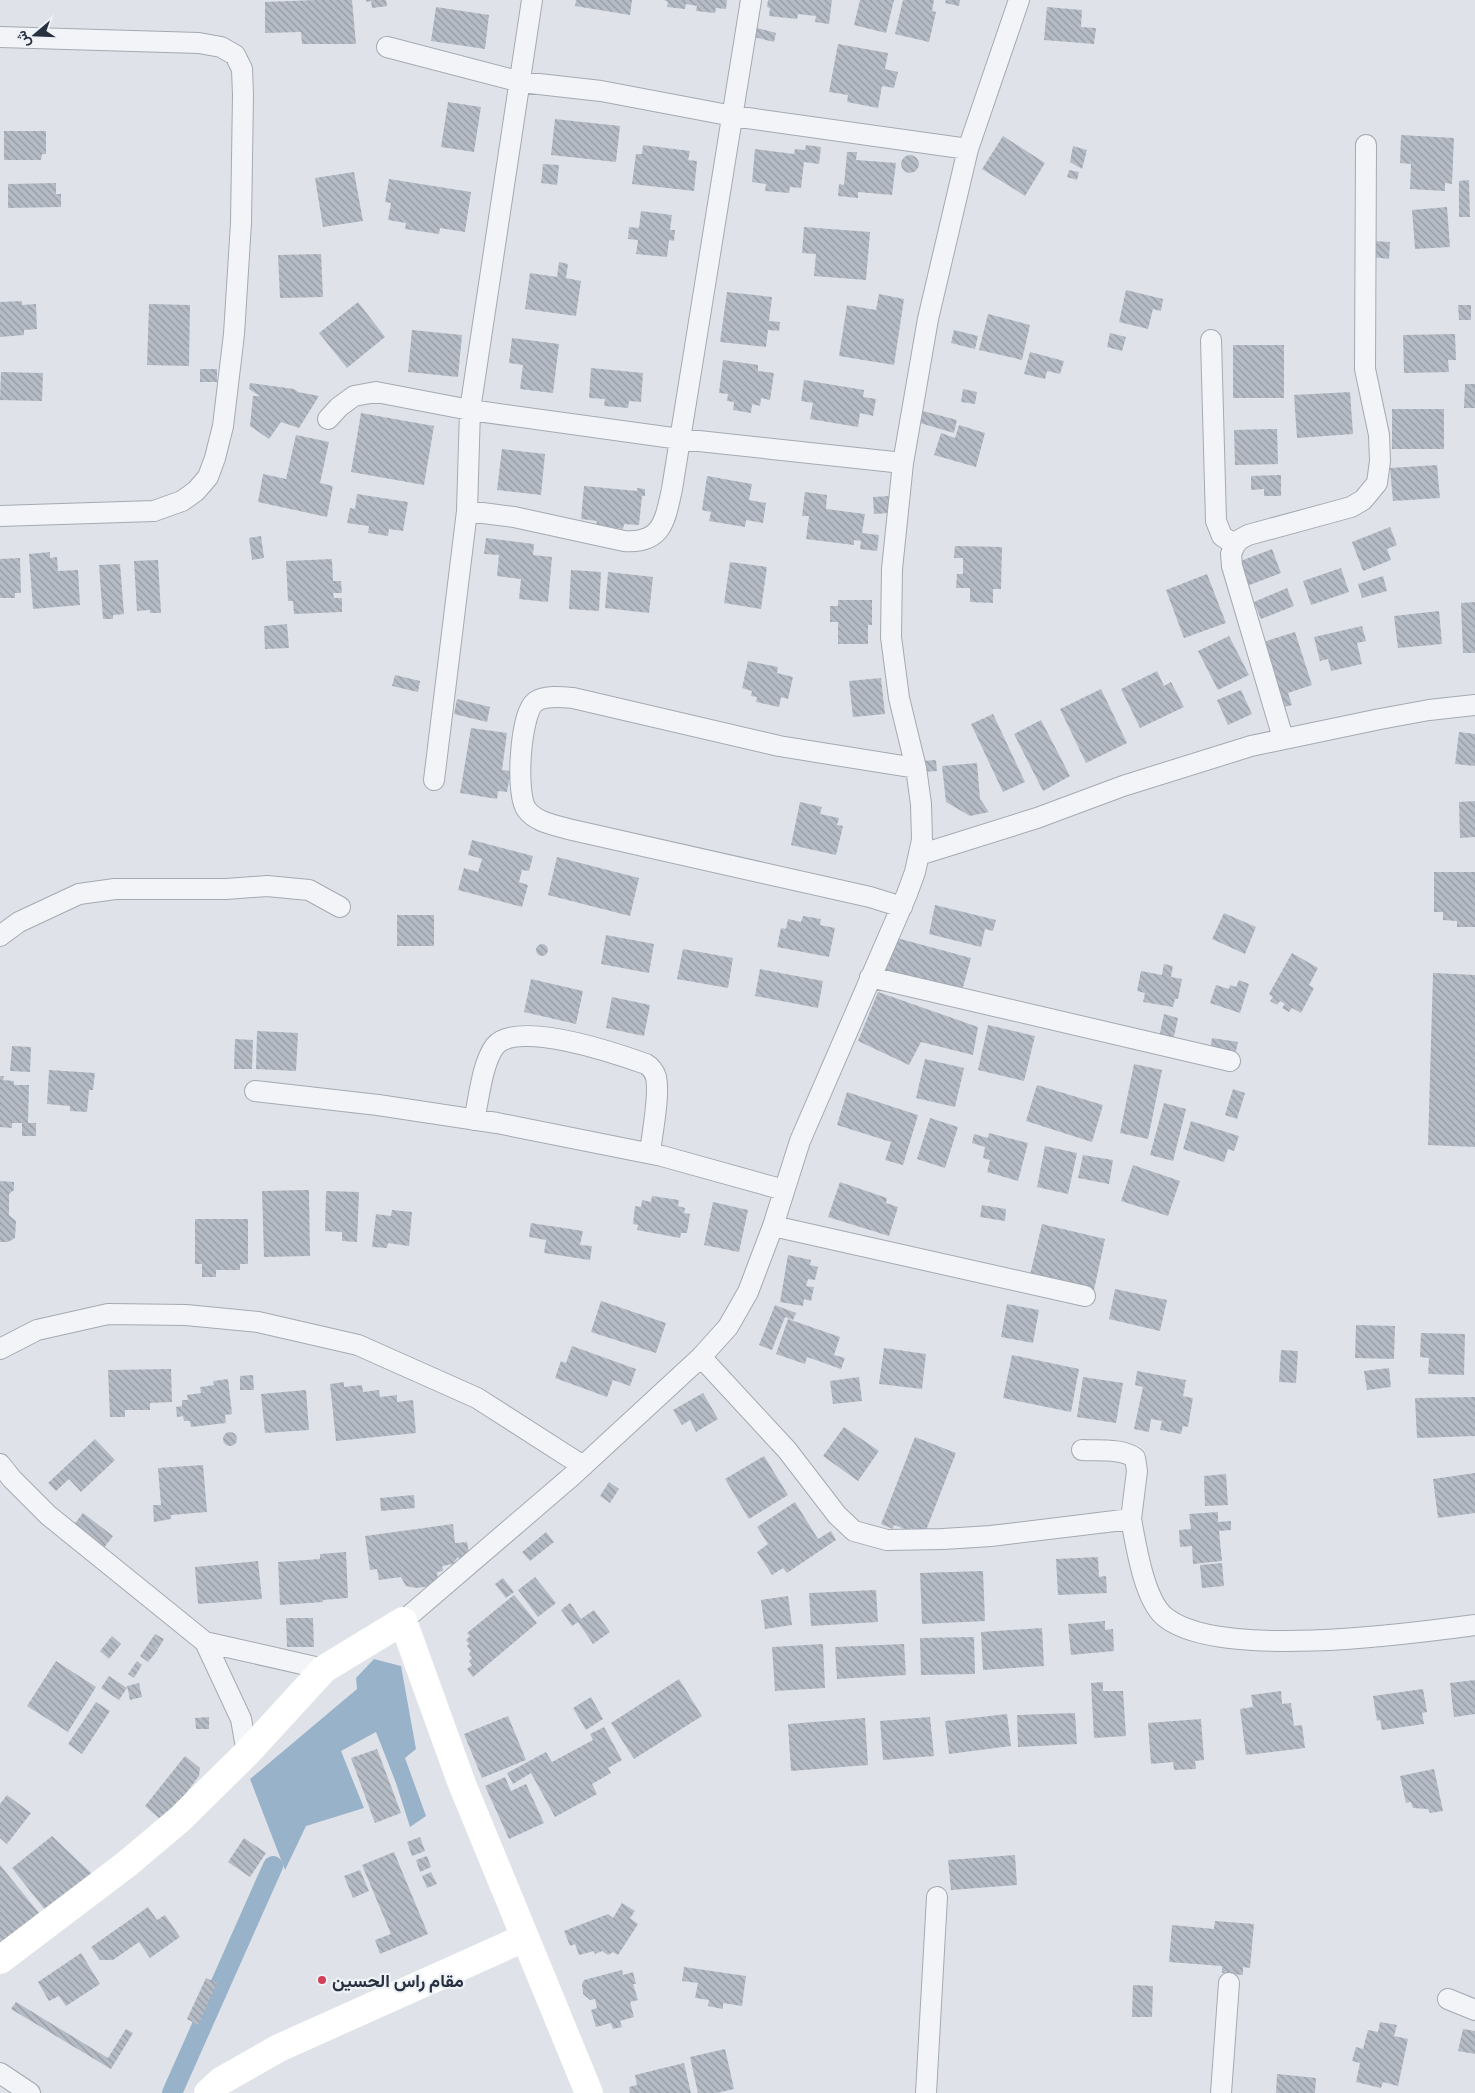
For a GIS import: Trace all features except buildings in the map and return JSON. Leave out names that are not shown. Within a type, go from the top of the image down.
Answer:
[{"type":"street","points":[[434,780],[467,510],[470,410],[532,0]]},
{"type":"street","points":[[467,510],[514,517],[624,541],[637,542],[649,539],[657,534],[667,513],[751,0]]},
{"type":"street","points":[[0,1960],[128,1863],[180,1818],[247,1753],[324,1669],[403,1622],[583,1466],[701,1357],[728,1327],[748,1292],[773,1226],[800,1141],[916,872],[922,840],[921,804],[916,768],[899,698],[891,637],[892,569],[904,463],[928,318],[968,149],[1019,0]]},
{"type":"street","points":[[0,37],[213,45],[231,52],[237,59],[242,69],[243,95],[241,223],[234,334],[223,426],[208,477],[196,491],[182,501],[154,510],[0,516]]},
{"type":"street","points":[[387,47],[521,82],[601,92],[733,116],[968,149]]},
{"type":"street","points":[[1283,738],[1235,582],[1232,560],[1234,545],[1248,535],[1351,507],[1363,500],[1377,484],[1380,461],[1379,435],[1365,369],[1366,146]]},
{"type":"street","points":[[1210,340],[1216,521],[1222,536],[1234,545]]},
{"type":"street","points":[[328,419],[345,401],[354,396],[370,392],[470,410],[680,439],[904,463]]},
{"type":"street","points":[[902,907],[870,897],[568,829],[543,821],[526,809],[521,799],[520,779],[525,727],[528,711],[535,702],[556,697],[573,698],[779,746],[916,768]]},
{"type":"street","points":[[919,855],[1037,818],[1186,765],[1283,738],[1428,710],[1475,705]]},
{"type":"street","points":[[0,936],[27,918],[79,894],[115,889],[226,889],[267,886],[309,890],[340,906]]},
{"type":"street","points":[[870,977],[1230,1061]]},
{"type":"street","points":[[474,1120],[486,1066],[496,1046],[506,1039],[536,1036],[599,1048],[646,1064],[652,1068],[656,1076],[657,1092],[650,1153]]},
{"type":"street","points":[[255,1092],[378,1105],[474,1120],[650,1153],[784,1190]]},
{"type":"street","points":[[773,1226],[1085,1296]]},
{"type":"street","points":[[0,1349],[37,1330],[108,1314],[186,1315],[258,1322],[358,1345],[478,1398],[583,1466]]},
{"type":"street","points":[[701,1357],[786,1450],[837,1515],[854,1532],[886,1540],[943,1539],[991,1536],[1131,1519]]},
{"type":"street","points":[[1082,1450],[1130,1454],[1135,1458],[1137,1471],[1131,1519],[1138,1559],[1155,1605],[1166,1618],[1205,1635],[1274,1641],[1388,1637],[1475,1625]]},
{"type":"street","points":[[0,1464],[12,1479],[48,1515],[206,1642],[324,1669]]},
{"type":"street","points":[[403,1622],[462,1784],[588,2093]]},
{"type":"street","points":[[206,1642],[241,1719],[247,1753]]},
{"type":"street","points":[[926,2093],[937,1897]]},
{"type":"street","points":[[208,2093],[221,2081],[279,2048],[524,1938]]},
{"type":"street","points":[[1221,2093],[1229,1983]]},
{"type":"street","points":[[1448,1999],[1475,2010]]},
{"type":"street","points":[[0,2073],[30,2093]]},
{"type":"water","points":[[374,1659],[401,1666],[416,1749],[405,1758],[426,1816],[410,1827],[396,1783],[376,1732],[341,1751],[364,1808],[306,1826],[285,1870],[250,1779],[357,1689],[356,1678]]},
{"type":"waterway","points":[[172,2093],[273,1866]]},
{"type":"place","name":"مقام راس الحسين","points":[[322,1980]]}]
